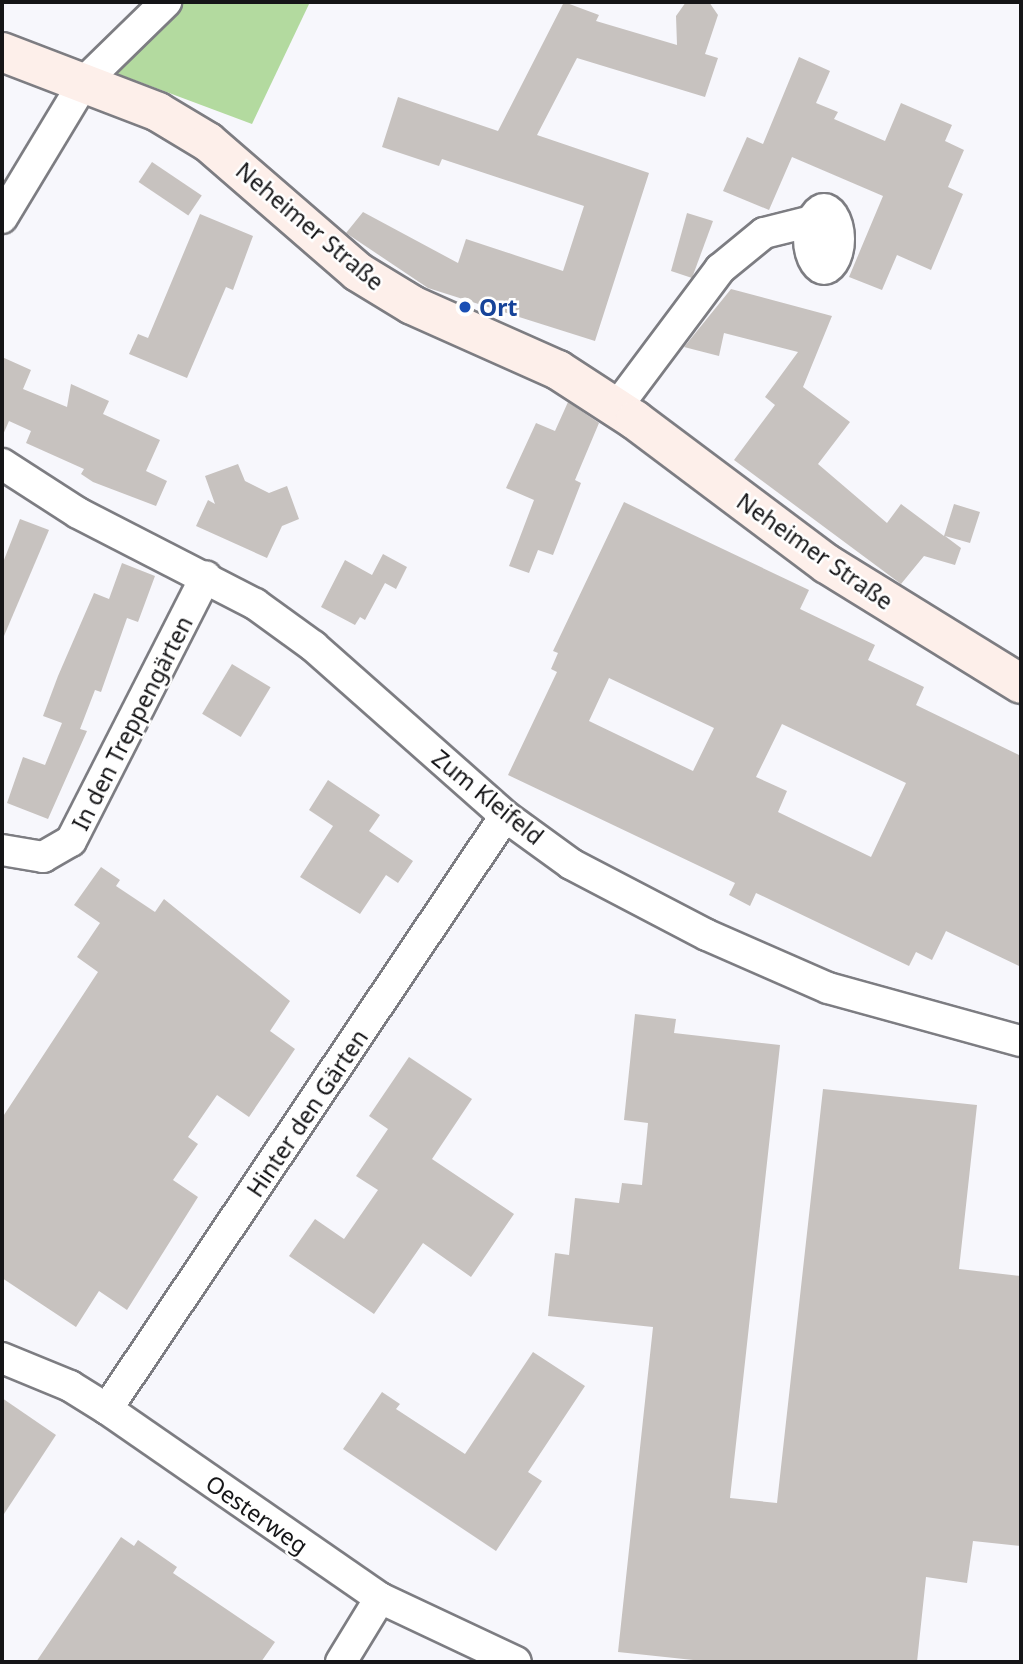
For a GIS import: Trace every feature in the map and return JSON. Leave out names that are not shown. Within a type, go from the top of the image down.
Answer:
[{"type":"main road","name":"Neheimer Straße","points":[[2,51],[158,112],[208,142],[386,291],[518,349],[616,408],[827,564],[1021,684]]},
{"type":"street","points":[[2,218],[84,82],[166,2]]},
{"type":"street","points":[[616,408],[720,270],[764,233],[808,222]]},
{"type":"street","name":"Zum Kleifeld","points":[[2,464],[78,513],[206,576],[313,646],[505,816],[572,864],[707,935],[816,983],[1021,1041]]},
{"type":"street","name":"In den Treppengärten","points":[[2,849],[43,856],[71,841],[206,576]]},
{"type":"street","name":"Hinter den Gärten","points":[[107,1409],[505,816]]},
{"type":"street","name":"Oesterweg","points":[[2,1358],[70,1386],[107,1409],[380,1598],[516,1662]]},
{"type":"street","points":[[341,1662],[380,1598]]},
{"type":"green space","points":[[184,2],[310,2],[252,124],[113,72]]},
{"type":"building","points":[[564,2],[599,15],[596,21],[677,45],[676,16],[686,2],[709,2],[718,15],[705,54],[718,58],[705,97],[577,58],[537,135],[649,173],[595,341],[428,288],[346,233],[363,212],[458,263],[466,239],[563,271],[584,206],[442,159],[439,166],[382,147],[398,97],[498,131]]},
{"type":"building","points":[[799,57],[830,71],[816,103],[838,112],[834,119],[885,141],[901,103],[952,125],[945,141],[964,150],[948,187],[963,194],[931,270],[897,255],[882,290],[849,277],[883,196],[792,157],[769,210],[723,191],[747,137],[763,144]]},
{"type":"building","points":[[152,162],[202,196],[188,215],[139,182]]},
{"type":"building","points":[[687,213],[713,221],[692,278],[671,271]]},
{"type":"building","points":[[200,214],[253,236],[233,290],[226,287],[187,378],[129,354],[138,334],[148,338]]},
{"type":"building","points":[[731,289],[832,316],[803,387],[850,422],[818,464],[887,523],[901,504],[944,536],[954,504],[980,512],[970,543],[945,536],[961,548],[955,565],[924,556],[901,584],[734,460],[775,405],[765,397],[798,352],[724,333],[719,356],[684,347]]},
{"type":"building","points":[[2,357],[31,370],[23,389],[67,407],[71,384],[109,401],[103,414],[160,440],[146,471],[167,481],[156,506],[93,482],[81,474],[84,469],[26,443],[31,431],[9,421],[2,437]]},
{"type":"building","points":[[568,402],[599,423],[575,480],[581,483],[553,555],[538,550],[529,573],[509,566],[534,500],[506,488],[536,423],[555,431]]},
{"type":"building","points":[[238,464],[245,481],[269,493],[287,486],[299,519],[282,526],[267,558],[196,526],[208,500],[215,504],[205,476]]},
{"type":"building","points":[[624,502],[809,590],[800,609],[875,645],[868,660],[924,687],[916,705],[1021,756],[1021,967],[946,931],[932,960],[916,952],[909,966],[756,893],[750,906],[729,895],[735,883],[508,775],[557,672],[551,669],[558,653],[553,651]],"holes":[[[609,678],[714,728],[693,771],[589,721]],[[782,724],[906,783],[871,857],[778,812],[787,791],[756,777]]]},
{"type":"building","points":[[20,519],[49,530],[4,636],[2,565]]},
{"type":"building","points":[[383,554],[407,567],[396,589],[385,583],[365,620],[360,617],[355,625],[321,607],[345,560],[372,575]]},
{"type":"building","points":[[122,563],[155,576],[138,622],[127,618],[101,692],[95,690],[80,729],[87,731],[48,819],[7,803],[23,757],[45,765],[62,723],[43,716],[58,676],[94,593],[109,599]]},
{"type":"building","points":[[232,664],[271,687],[241,737],[202,714]]},
{"type":"building","points":[[328,780],[380,815],[369,831],[413,861],[398,883],[386,875],[360,914],[300,877],[333,826],[309,810]]},
{"type":"building","points":[[101,867],[120,880],[116,886],[155,912],[164,899],[290,1001],[270,1031],[295,1049],[249,1117],[217,1095],[188,1137],[198,1144],[173,1180],[198,1197],[127,1310],[99,1291],[76,1327],[2,1278],[2,1118],[98,972],[77,957],[100,923],[74,905]]},
{"type":"building","points":[[635,1014],[676,1019],[674,1033],[780,1045],[730,1498],[777,1503],[823,1089],[977,1105],[959,1269],[1021,1276],[1021,1546],[973,1541],[967,1583],[926,1577],[917,1662],[712,1662],[618,1652],[653,1327],[548,1316],[555,1253],[569,1255],[575,1198],[619,1203],[622,1183],[642,1185],[648,1123],[624,1120]]},
{"type":"building","points":[[409,1057],[472,1099],[432,1159],[514,1214],[471,1277],[423,1243],[374,1314],[289,1256],[315,1219],[344,1239],[378,1190],[356,1176],[388,1129],[369,1116]]},
{"type":"building","points":[[533,1352],[585,1386],[528,1472],[542,1481],[496,1551],[343,1449],[382,1392],[400,1404],[396,1409],[465,1454]]},
{"type":"building","points":[[2,1398],[56,1435],[2,1517]]},
{"type":"building","points":[[121,1537],[134,1546],[138,1540],[177,1567],[173,1573],[275,1642],[261,1662],[36,1662]]},
{"type":"place","name":"Ort","points":[[465,307]]}]
